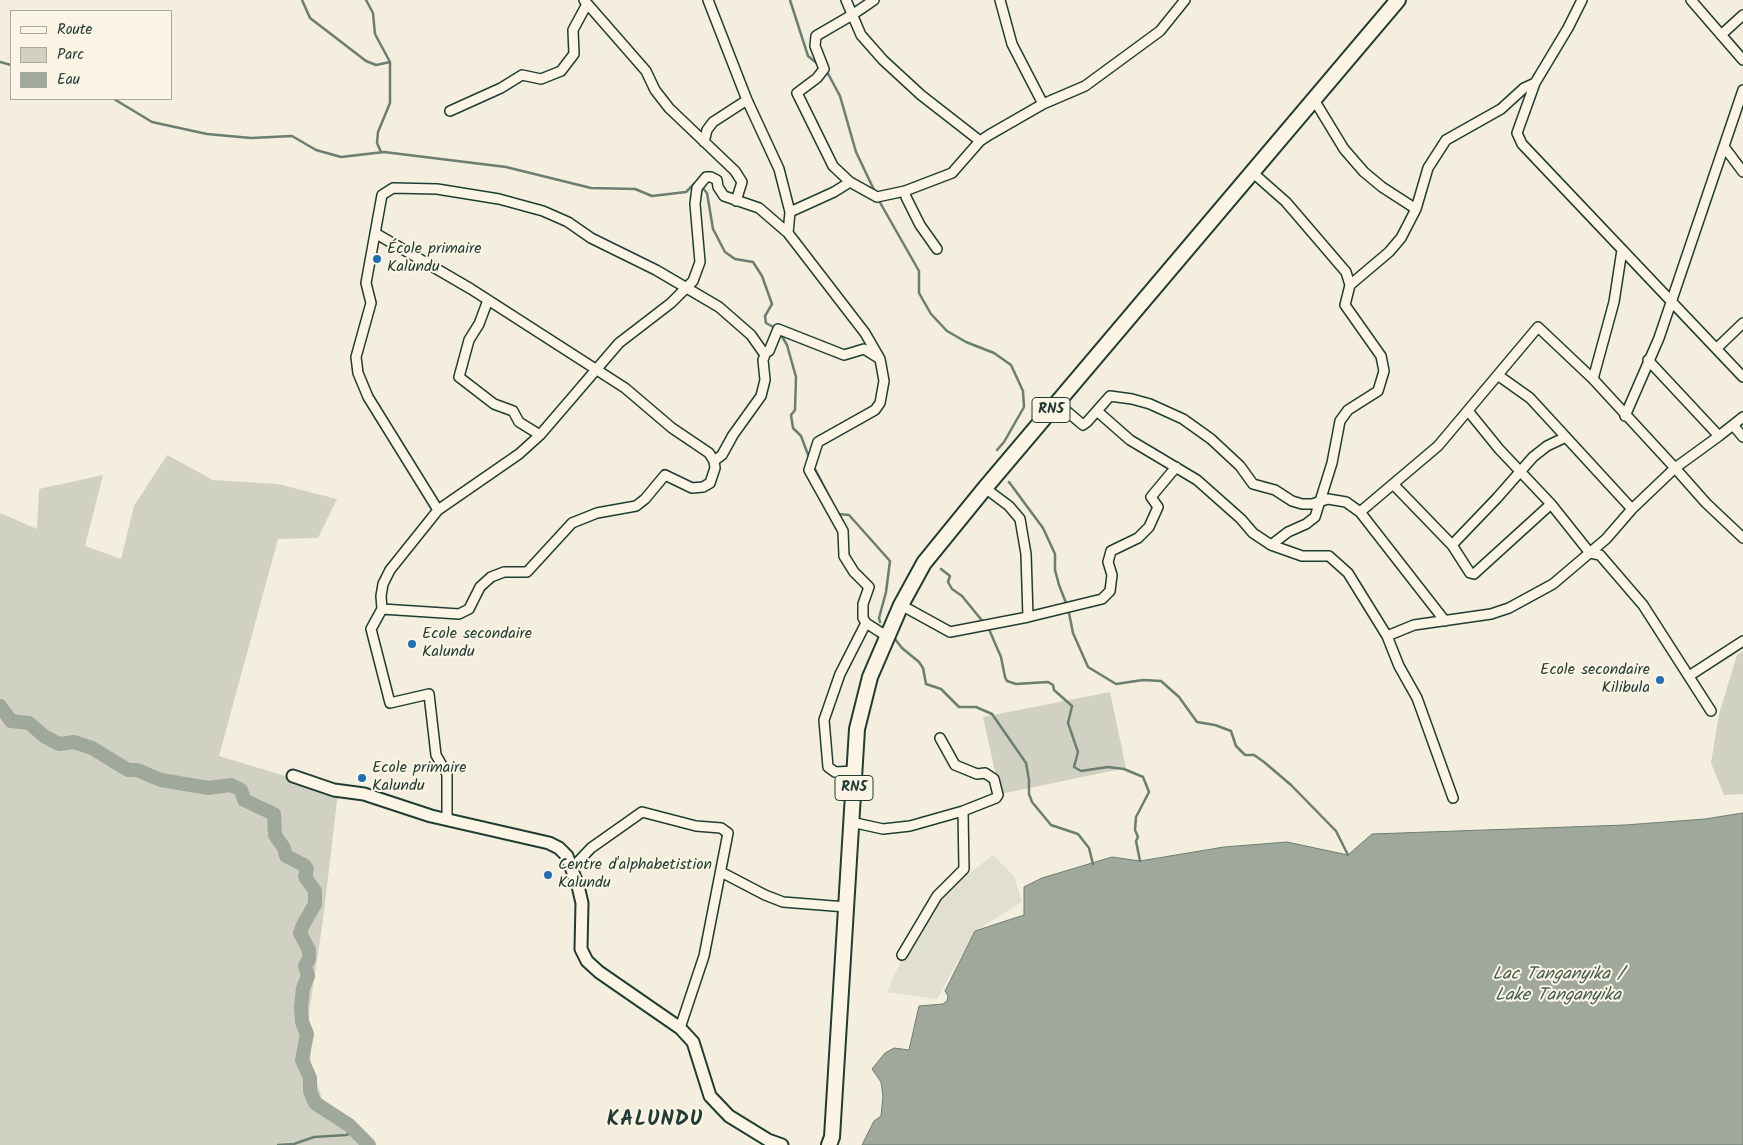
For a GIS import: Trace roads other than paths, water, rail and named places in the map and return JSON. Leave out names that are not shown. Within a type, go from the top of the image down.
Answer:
[{"type":"highway","name":"RN5","points":[[829,1145],[832,1137],[851,822],[856,771],[857,729],[870,678],[902,605],[924,563],[985,488],[1313,98],[1398,0]]},
{"type":"street","points":[[708,0],[747,100],[779,168],[790,212],[788,233]]},
{"type":"street","points":[[846,0],[861,35],[883,60],[921,95],[980,141]]},
{"type":"street","points":[[874,0],[816,36],[815,46],[824,69],[817,78],[796,93],[832,166],[850,182],[877,198],[905,191],[952,173],[980,141],[1043,104],[1085,86],[1160,32],[1185,0]]},
{"type":"street","points":[[1000,0],[1012,44],[1043,104]]},
{"type":"street","points":[[1582,0],[1568,28],[1534,83],[1517,133],[1522,144],[1743,377]]},
{"type":"street","points":[[1691,0],[1743,60]]},
{"type":"street","points":[[450,111],[501,88],[522,75],[541,79],[561,71],[574,54],[573,30],[585,2],[646,71],[654,90],[669,108],[729,163],[742,182],[736,201]]},
{"type":"street","points":[[1721,35],[1743,16]]},
{"type":"street","points":[[1350,285],[1396,245],[1416,209],[1428,168],[1446,140],[1501,110],[1524,88],[1534,83]]},
{"type":"street","points":[[1625,416],[1658,338],[1725,148],[1743,90]]},
{"type":"street","points":[[1313,98],[1340,143],[1364,172],[1382,187],[1416,209]]},
{"type":"street","points":[[704,142],[707,130],[713,122],[747,100]]},
{"type":"street","points":[[1725,148],[1743,172]]},
{"type":"street","points":[[1252,172],[1286,202],[1346,272],[1350,285],[1345,305],[1381,356],[1384,371],[1378,391],[1348,410],[1340,421],[1332,463],[1323,485],[1321,500],[1315,517],[1306,524],[1288,532],[1271,545]]},
{"type":"street","points":[[447,819],[447,774],[436,754],[429,694],[390,703],[371,629],[382,608],[381,596],[390,570],[438,510],[500,469],[540,434],[595,370],[634,330],[671,303],[687,288],[699,270],[700,262],[694,217],[697,188],[706,178],[711,177],[717,180],[718,187],[724,196],[759,208],[788,233],[865,333],[880,359],[884,381],[883,393],[875,410],[818,442],[809,470],[843,531],[844,556],[854,572],[869,587],[862,614],[866,623],[888,637]]},
{"type":"street","points":[[790,212],[850,182]]},
{"type":"street","points":[[438,510],[368,398],[358,373],[356,357],[371,303],[366,283],[382,195],[393,188],[437,189],[498,200],[543,211],[568,222],[591,238],[635,258],[719,308],[752,335],[759,348],[766,352]]},
{"type":"street","points":[[905,191],[906,197],[920,225],[937,249]]},
{"type":"street","points":[[376,232],[488,300],[625,388],[672,428],[709,453],[714,461],[713,476],[710,483],[704,487],[692,488],[665,475],[645,499],[636,506],[596,513],[572,523],[527,572],[504,572],[491,577],[480,587],[469,609],[459,614],[382,608]]},
{"type":"street","points":[[1592,379],[1614,302],[1622,250]]},
{"type":"street","points":[[488,300],[482,319],[469,340],[459,377],[488,400],[512,411],[519,422],[540,434]]},
{"type":"street","points":[[1717,348],[1743,323]]},
{"type":"street","points":[[1360,512],[1438,446],[1469,412],[1538,327],[1592,379],[1706,503],[1743,538]]},
{"type":"street","points":[[714,461],[722,455],[733,435],[761,396],[765,380],[762,360],[766,352],[773,345],[772,339],[778,329],[844,355],[864,349],[880,359]]},
{"type":"street","points":[[1648,360],[1719,436]]},
{"type":"street","points":[[1499,376],[1530,398],[1632,510]]},
{"type":"street","points":[[1057,403],[1083,425],[1107,398],[1113,395],[1150,404],[1183,419],[1211,439],[1240,466],[1253,484],[1275,490],[1292,501],[1302,504],[1338,499],[1360,512],[1445,621]]},
{"type":"street","points":[[1097,411],[1125,436],[1202,485],[1253,533],[1271,545],[1302,556],[1323,555],[1335,560],[1348,573],[1387,636],[1399,666],[1417,698],[1453,798]]},
{"type":"street","points":[[1469,412],[1499,450],[1552,504],[1590,553],[1600,555],[1642,605],[1711,711]]},
{"type":"street","points":[[1387,636],[1414,625],[1490,614],[1509,608],[1552,584],[1590,553],[1675,468],[1743,417]]},
{"type":"street","points":[[1733,425],[1743,437]]},
{"type":"street","points":[[1452,545],[1497,498],[1520,470],[1547,446],[1566,437]]},
{"type":"street","points":[[902,605],[950,632],[1028,617],[1102,599],[1110,591],[1112,575],[1108,562],[1110,551],[1138,538],[1149,527],[1158,507],[1150,497],[1176,467]]},
{"type":"street","points":[[1393,484],[1452,545],[1470,573],[1474,574],[1521,534],[1552,504]]},
{"type":"street","points":[[985,488],[1009,506],[1020,519],[1026,554],[1028,617]]},
{"type":"street","points":[[856,771],[835,772],[828,766],[824,720],[840,674],[866,623]]},
{"type":"street","points":[[1689,676],[1743,640]]},
{"type":"street","points":[[851,822],[890,829],[962,811],[997,797],[994,778],[985,773],[977,774],[956,766],[940,738]]},
{"type":"street","points":[[293,776],[334,790],[364,794],[447,819],[550,843],[567,856],[573,868],[582,903],[581,949],[587,961],[607,978],[680,1028],[693,1042],[710,1096],[729,1116],[768,1140],[782,1145]]},
{"type":"street","points":[[902,955],[937,896],[964,869],[962,811]]},
{"type":"street","points":[[573,868],[591,848],[642,812],[696,826],[721,828],[728,832],[704,956],[680,1028]]},
{"type":"street","points":[[721,872],[765,896],[783,902],[846,907]]},
{"type":"water","name":"Lac Tanganyika / Lake Tanganyika","points":[[1743,813],[1743,1145],[862,1145],[874,1121],[881,1116],[883,1096],[881,1082],[872,1069],[885,1053],[894,1048],[909,1050],[919,1006],[943,1004],[947,1001],[948,996],[945,991],[975,931],[1024,915],[1024,887],[1042,878],[1112,857],[1140,861],[1224,847],[1287,842],[1348,855],[1372,834],[1625,825],[1705,819]]},
{"type":"waterway","points":[[302,0],[310,18],[366,61],[376,65],[390,62]]},
{"type":"waterway","points":[[366,0],[373,13],[375,34],[390,62],[390,103],[378,132],[377,143],[381,152]]},
{"type":"waterway","points":[[790,0],[808,56],[819,65]]},
{"type":"waterway","points":[[0,62],[10,65]]},
{"type":"waterway","points":[[826,70],[840,96],[856,152],[875,192]]},
{"type":"waterway","points":[[116,100],[152,122],[207,134],[251,138],[292,136],[316,150],[341,157],[384,152],[506,167],[591,188],[635,189],[652,196],[686,192],[695,183],[700,185],[707,193],[713,229],[725,252],[735,259],[753,262],[762,276],[772,304],[765,316],[766,323],[777,329]]},
{"type":"waterway","points":[[878,199],[919,271],[919,293],[931,314],[947,331],[966,342],[994,353],[1011,365],[1023,391],[1024,407],[1004,442],[997,450]]},
{"type":"waterway","points":[[780,333],[787,345],[796,377],[795,410],[791,415],[793,428],[801,436],[810,460]]},
{"type":"waterway","points":[[814,467],[832,502]]},
{"type":"waterway","points":[[1009,482],[1043,528],[1055,554],[1055,570],[1068,608],[1073,633],[1088,667],[1116,684],[1143,680],[1161,681],[1179,697],[1197,722],[1215,725],[1231,731],[1236,746],[1245,755],[1254,755],[1264,762],[1291,785],[1336,831],[1348,855]]},
{"type":"waterway","points":[[838,514],[849,515],[890,561],[886,592],[879,618],[880,622]]},
{"type":"waterway","points":[[941,569],[950,576],[948,582],[952,589],[962,596],[984,623]]},
{"type":"waterway","points":[[988,627],[1001,657],[1007,681],[1016,684],[1048,682],[1072,706],[1068,723],[1078,752],[1074,767],[1081,771],[1108,767],[1124,769],[1143,777],[1149,792],[1136,817],[1135,830],[1138,837],[1136,841],[1140,861]]},
{"type":"waterway","points":[[895,639],[902,648],[919,662],[923,668],[926,684],[941,689],[959,707],[976,707],[992,714],[1026,763],[1029,794],[1032,802],[1051,825],[1078,834],[1089,848],[1093,864]]},
{"type":"waterway","points":[[0,706],[11,721],[29,723],[44,736],[59,744],[74,742],[92,748],[128,770],[137,770],[161,780],[208,788],[231,785],[241,790],[244,800],[274,814],[275,835],[284,848],[286,856],[304,865],[307,869],[305,877],[315,891],[315,904],[300,933],[309,950],[309,959],[305,966],[308,976],[303,988],[301,1007],[302,1022],[307,1034],[302,1060],[310,1078],[310,1091],[315,1103],[349,1125],[369,1145]]},
{"type":"waterway","points":[[278,1145],[294,1144],[314,1137],[346,1135],[354,1132]]},
{"type":"place","name":"École primaire Kalundu","points":[[377,259]]},
{"type":"place","name":"Ecole secondaire Kalundu","points":[[412,644]]},
{"type":"place","name":"Ecole secondaire Kilibula","points":[[1660,680]]},
{"type":"place","name":"Ecole primaire Kalundu","points":[[362,778]]},
{"type":"place","name":"Centre d'alphabetistion Kalundu","points":[[548,875]]},
{"type":"district","name":"KALUNDU","points":[[655,1121]]}]
